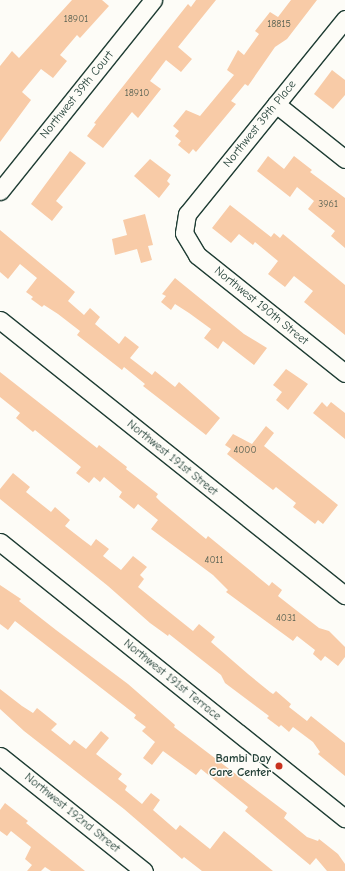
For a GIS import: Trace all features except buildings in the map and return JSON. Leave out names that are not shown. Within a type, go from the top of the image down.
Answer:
[{"type":"street","name":"Northwest 39th Court","points":[[0,191],[153,0]]},
{"type":"street","name":"Northwest 39th Place","points":[[184,233],[187,214],[345,19]]},
{"type":"street","points":[[276,104],[345,159]]},
{"type":"street","name":"Northwest 190th Street","points":[[184,233],[197,254],[345,373]]},
{"type":"street","name":"Northwest 191st Street","points":[[0,320],[345,596]]},
{"type":"street","name":"Northwest 191st Terrace","points":[[0,542],[345,818]]},
{"type":"street","name":"Northwest 192nd Street","points":[[0,756],[144,871]]},
{"type":"place","name":"Bambi Day Care Center","points":[[279,766]]}]
